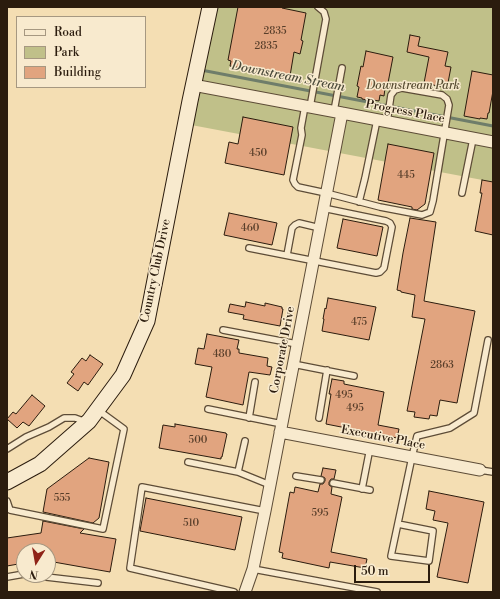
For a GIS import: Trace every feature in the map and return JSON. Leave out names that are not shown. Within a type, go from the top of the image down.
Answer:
[{"type":"street","name":"Country Club Drive","points":[[7,482],[40,464],[88,423],[123,374],[146,321],[210,7]]},
{"type":"street","name":"Progress Place","points":[[193,85],[493,142]]},
{"type":"street","name":"Corporate Drive","points":[[245,592],[253,569],[265,511],[320,228],[338,112]]},
{"type":"street","name":"Executive Place","points":[[281,428],[412,457],[480,470]]},
{"type":"lane","points":[[318,7],[324,12],[326,19],[301,128],[302,135],[293,180],[298,187],[326,193],[359,202],[380,207],[422,215],[430,212],[449,105],[447,99],[442,95],[402,88],[395,90],[391,95],[382,121],[359,202]]},
{"type":"lane","points":[[338,112],[342,68]]},
{"type":"lane","points":[[462,193],[474,139]]},
{"type":"lane","points":[[249,248],[376,273],[380,272],[384,268],[392,227],[390,223],[323,208]]},
{"type":"lane","points":[[287,255],[292,228],[295,225],[299,224],[320,228]]},
{"type":"lane","points":[[223,330],[297,344]]},
{"type":"lane","points":[[398,524],[433,532],[429,561],[391,556],[417,436],[450,428],[474,413],[488,340]]},
{"type":"lane","points":[[293,364],[354,376]]},
{"type":"lane","points":[[319,418],[327,370]]},
{"type":"lane","points":[[249,418],[255,382]]},
{"type":"lane","points":[[208,409],[249,418],[281,428]]},
{"type":"lane","points":[[7,501],[10,510],[103,529],[124,430],[98,410]]},
{"type":"lane","points":[[7,449],[26,437],[49,427],[64,418],[75,418],[88,423]]},
{"type":"lane","points":[[238,472],[245,441]]},
{"type":"lane","points":[[362,489],[370,448]]},
{"type":"lane","points":[[188,462],[238,472],[270,485]]},
{"type":"lane","points":[[480,470],[493,472]]},
{"type":"lane","points":[[296,476],[320,480]]},
{"type":"lane","points":[[333,483],[370,490]]},
{"type":"lane","points":[[234,592],[130,568],[142,487],[265,511]]},
{"type":"lane","points":[[253,569],[376,592]]},
{"type":"lane","points":[[56,578],[98,582]]},
{"type":"green space","name":"Downstream Park","points":[[210,7],[493,8],[493,182],[186,124]]},
{"type":"building","points":[[238,7],[282,7],[306,13],[300,54],[294,52],[290,76],[277,73],[276,77],[263,74],[264,72],[230,66],[231,61],[228,60]]},
{"type":"building","points":[[410,35],[420,37],[418,46],[448,52],[445,66],[451,67],[447,88],[424,83],[429,57],[407,52]]},
{"type":"building","points":[[366,51],[393,57],[387,88],[385,88],[384,96],[380,95],[379,101],[357,97],[359,87],[357,86]]},
{"type":"building","points":[[472,71],[493,75],[493,91],[487,119],[464,116]]},
{"type":"building","points":[[243,117],[293,127],[284,175],[225,163],[229,142],[238,144]]},
{"type":"building","points":[[388,144],[434,153],[425,204],[417,210],[412,209],[412,207],[378,200]]},
{"type":"building","points":[[482,180],[493,182],[493,235],[475,231],[482,193],[480,193]]},
{"type":"building","points":[[229,213],[277,223],[272,245],[224,235]]},
{"type":"building","points":[[410,218],[436,222],[424,301],[475,311],[457,403],[440,400],[437,416],[430,415],[429,419],[414,417],[415,412],[407,411],[425,319],[412,317],[415,295],[397,290]]},
{"type":"building","points":[[343,219],[383,227],[377,256],[337,248]]},
{"type":"building","points":[[328,298],[376,307],[369,340],[322,331]]},
{"type":"building","points":[[246,302],[265,306],[265,303],[282,307],[283,309],[280,326],[243,319],[244,315],[228,312],[230,304],[245,307]]},
{"type":"building","points":[[207,334],[239,340],[237,349],[239,349],[239,353],[268,358],[267,366],[272,367],[270,375],[249,372],[243,405],[206,397],[212,367],[195,364],[198,348],[204,349]]},
{"type":"building","points":[[90,355],[103,364],[88,385],[84,382],[78,391],[67,383],[74,374],[71,372],[82,358],[86,361]]},
{"type":"building","points":[[332,379],[344,381],[344,384],[384,392],[378,425],[399,429],[397,438],[326,424]]},
{"type":"building","points":[[32,395],[45,406],[29,426],[23,422],[17,428],[7,419],[13,412],[16,414]]},
{"type":"building","points":[[175,424],[226,433],[221,459],[159,448],[163,425],[175,427]]},
{"type":"building","points":[[89,458],[109,462],[99,518],[93,523],[43,512],[47,489]]},
{"type":"building","points":[[323,468],[336,470],[334,479],[331,479],[329,482],[329,485],[332,487],[331,494],[342,497],[331,552],[367,559],[365,568],[330,562],[329,568],[282,558],[283,553],[279,552],[290,492],[294,493],[295,487],[318,492],[320,484],[323,484],[325,481],[325,478],[321,476]]},
{"type":"building","points":[[429,491],[484,502],[468,583],[437,577],[448,523],[433,520],[435,511],[426,509]]},
{"type":"building","points":[[146,498],[242,517],[235,550],[140,531]]},
{"type":"building","points":[[43,521],[84,529],[80,533],[116,539],[110,572],[56,562],[56,543],[16,543],[16,564],[7,566],[7,538],[41,533]]},
{"type":"waterway","name":"Downstream Stream","points":[[201,70],[493,126]]}]
